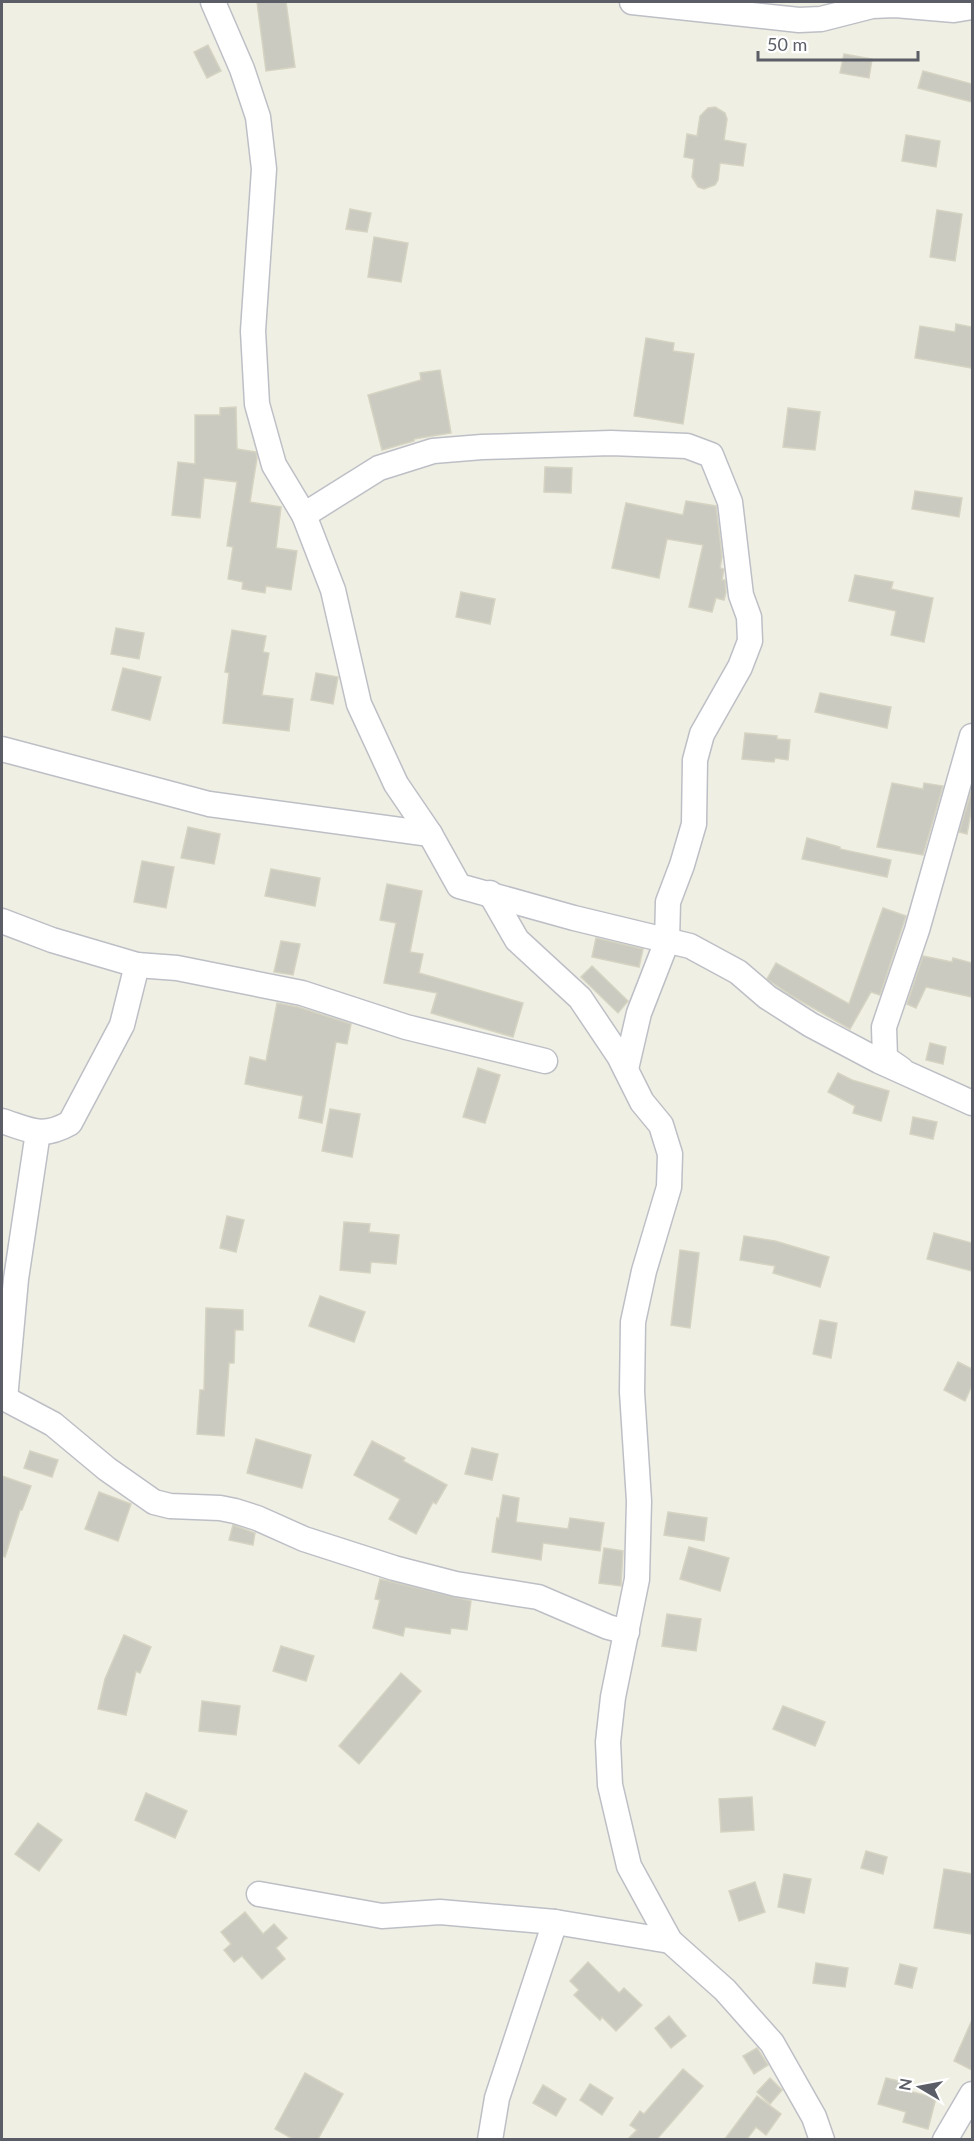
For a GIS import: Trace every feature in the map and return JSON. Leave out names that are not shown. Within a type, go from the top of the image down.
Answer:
[{"type":"street","points":[[213,2],[242,69],[258,117],[264,169],[253,331],[257,404],[274,465],[304,515],[333,590],[359,704],[396,784],[430,834],[459,886],[574,918],[690,946],[738,972],[767,996],[812,1025],[879,1061],[972,1103]]},
{"type":"street","points":[[632,2],[799,20],[821,19],[872,6],[895,5],[954,10],[972,7]]},
{"type":"street","points":[[304,515],[380,468],[433,451],[611,443],[687,446],[711,455],[730,502],[741,595],[749,617],[750,641],[740,667],[702,734],[695,760],[694,824],[668,902],[667,941],[639,1013],[626,1069]]},
{"type":"street","points":[[908,1073],[885,1058],[884,1027],[917,930],[972,736]]},
{"type":"street","points":[[2,749],[209,804],[430,834]]},
{"type":"street","points":[[490,893],[517,940],[580,998],[620,1056],[642,1102],[661,1125],[670,1154],[669,1187],[644,1271],[633,1322],[632,1392],[639,1501],[637,1579],[613,1697],[608,1742],[610,1785],[629,1866],[670,1941],[725,1990],[772,2043],[814,2117],[822,2139]]},
{"type":"street","points":[[2,921],[52,940],[137,965],[177,968],[302,993],[406,1027],[545,1061]]},
{"type":"street","points":[[2,1121],[38,1132],[57,1130],[70,1123],[122,1025],[137,965]]},
{"type":"street","points":[[38,1132],[16,1279],[3,1398],[53,1424],[106,1469],[154,1502],[170,1506],[235,1511],[304,1539],[394,1568],[456,1584],[538,1597],[608,1627],[627,1632]]},
{"type":"street","points":[[258,1894],[382,1917],[440,1912],[555,1922],[670,1941]]},
{"type":"street","points":[[490,2139],[497,2098],[555,1922]]},
{"type":"street","points":[[945,2139],[972,2094]]},
{"type":"building","points":[[257,2],[286,2],[295,67],[266,71]]},
{"type":"building","points":[[208,45],[221,71],[207,78],[194,52]]},
{"type":"building","points":[[844,54],[872,59],[869,78],[840,73]]},
{"type":"building","points":[[923,71],[972,84],[972,102],[918,88]]},
{"type":"building","points":[[715,107],[725,113],[727,119],[724,140],[746,144],[743,166],[720,163],[718,180],[715,185],[704,189],[698,187],[692,177],[694,159],[684,157],[687,134],[697,136],[700,116],[708,108]]},
{"type":"building","points":[[906,135],[940,141],[936,167],[902,161]]},
{"type":"building","points":[[350,209],[371,213],[367,232],[346,229]]},
{"type":"building","points":[[937,210],[962,214],[955,261],[930,257]]},
{"type":"building","points":[[374,237],[408,243],[401,282],[368,277]]},
{"type":"building","points":[[956,324],[972,327],[972,368],[915,358],[920,326],[955,332]]},
{"type":"building","points":[[646,338],[674,343],[673,351],[694,354],[683,424],[634,416]]},
{"type":"building","points":[[440,370],[451,433],[414,439],[414,441],[382,450],[368,395],[421,380],[420,373]]},
{"type":"building","points":[[236,407],[237,449],[256,452],[257,458],[250,502],[281,507],[276,548],[297,551],[291,590],[266,586],[265,593],[242,589],[243,582],[228,579],[233,547],[227,546],[237,482],[204,478],[200,518],[172,515],[178,462],[195,464],[195,415],[220,415],[220,408]]},
{"type":"building","points":[[788,408],[820,412],[815,450],[783,447]]},
{"type":"building","points":[[545,467],[572,468],[571,493],[544,492]]},
{"type":"building","points":[[915,491],[962,498],[959,517],[912,509]]},
{"type":"building","points":[[686,501],[716,506],[722,557],[720,568],[724,569],[722,580],[725,580],[726,592],[724,600],[716,598],[712,612],[689,607],[703,545],[667,539],[659,578],[612,568],[626,503],[683,515]]},
{"type":"building","points":[[855,575],[893,582],[891,589],[933,598],[924,642],[891,635],[896,611],[849,601]]},
{"type":"building","points":[[461,592],[495,599],[490,624],[456,617]]},
{"type":"building","points":[[116,628],[144,633],[139,659],[111,654]]},
{"type":"building","points":[[232,630],[266,636],[263,652],[269,653],[262,695],[293,699],[289,731],[223,723],[229,673],[225,672]]},
{"type":"building","points":[[123,668],[161,677],[150,720],[112,710]]},
{"type":"building","points":[[316,673],[338,677],[333,704],[311,700]]},
{"type":"building","points":[[820,693],[891,707],[887,728],[815,712]]},
{"type":"building","points":[[745,733],[777,736],[777,739],[790,740],[788,760],[775,758],[774,762],[742,759]]},
{"type":"building","points":[[892,783],[923,789],[924,783],[943,786],[923,855],[877,847]]},
{"type":"building","points":[[971,792],[972,806],[967,834],[959,832]]},
{"type":"building","points":[[188,827],[220,834],[214,864],[181,858]]},
{"type":"building","points":[[807,838],[840,847],[840,849],[891,860],[887,877],[802,859]]},
{"type":"building","points":[[142,861],[174,867],[166,908],[134,902]]},
{"type":"building","points":[[271,869],[320,878],[315,906],[265,896]]},
{"type":"building","points":[[387,884],[422,891],[410,952],[423,954],[419,973],[523,1003],[513,1037],[431,1013],[437,993],[384,983],[396,923],[380,920]]},
{"type":"building","points":[[883,908],[906,916],[880,995],[871,992],[850,1029],[767,979],[776,963],[849,1004]]},
{"type":"building","points":[[596,938],[643,949],[639,967],[592,957]]},
{"type":"building","points":[[281,941],[300,944],[293,975],[274,972]]},
{"type":"building","points":[[923,956],[952,962],[953,958],[972,963],[972,997],[926,987],[916,1008],[907,1004]]},
{"type":"building","points":[[592,966],[628,1001],[618,1013],[581,977]]},
{"type":"building","points":[[277,1003],[298,1007],[351,1024],[347,1044],[336,1042],[322,1123],[299,1118],[303,1096],[245,1084],[250,1057],[266,1061]]},
{"type":"building","points":[[930,1043],[946,1047],[943,1064],[926,1060]]},
{"type":"building","points":[[478,1068],[500,1075],[485,1123],[463,1117]]},
{"type":"building","points":[[838,1073],[852,1080],[889,1091],[881,1121],[853,1113],[855,1106],[828,1092]]},
{"type":"building","points":[[330,1109],[360,1114],[352,1157],[322,1151]]},
{"type":"building","points":[[913,1117],[937,1122],[933,1139],[910,1134]]},
{"type":"building","points":[[227,1216],[244,1220],[236,1252],[220,1248]]},
{"type":"building","points":[[344,1222],[370,1224],[369,1232],[399,1235],[396,1264],[371,1262],[370,1273],[340,1270]]},
{"type":"building","points":[[934,1233],[972,1243],[972,1271],[927,1259]]},
{"type":"building","points":[[744,1236],[775,1241],[829,1257],[820,1287],[773,1273],[775,1266],[740,1260]]},
{"type":"building","points":[[680,1250],[699,1253],[690,1328],[671,1325]]},
{"type":"building","points":[[320,1296],[365,1312],[354,1342],[309,1326]]},
{"type":"building","points":[[206,1308],[243,1310],[243,1330],[235,1330],[234,1363],[229,1363],[224,1436],[197,1434],[200,1390],[204,1390]]},
{"type":"building","points":[[820,1320],[837,1323],[831,1358],[813,1354]]},
{"type":"building","points":[[958,1362],[972,1369],[972,1385],[965,1401],[944,1390]]},
{"type":"building","points":[[256,1439],[311,1455],[302,1488],[247,1473]]},
{"type":"building","points":[[372,1441],[405,1458],[403,1461],[447,1485],[436,1504],[433,1502],[416,1534],[389,1519],[400,1499],[354,1475]]},
{"type":"building","points":[[472,1448],[498,1454],[492,1480],[465,1474]]},
{"type":"building","points":[[30,1451],[58,1460],[52,1477],[24,1468]]},
{"type":"building","points":[[2,1476],[31,1486],[22,1510],[20,1510],[5,1557],[2,1556]]},
{"type":"building","points":[[99,1492],[131,1504],[118,1541],[85,1529]]},
{"type":"building","points":[[503,1495],[519,1498],[516,1522],[568,1529],[570,1518],[604,1523],[600,1551],[543,1543],[541,1560],[492,1552]]},
{"type":"building","points":[[668,1512],[707,1518],[704,1541],[664,1535]]},
{"type":"building","points":[[233,1525],[255,1533],[253,1545],[229,1540]]},
{"type":"building","points":[[689,1547],[729,1558],[720,1591],[680,1579]]},
{"type":"building","points":[[604,1548],[623,1551],[621,1586],[599,1583]]},
{"type":"building","points":[[380,1579],[471,1601],[467,1630],[451,1628],[450,1634],[405,1627],[403,1636],[373,1628],[380,1600],[375,1599]]},
{"type":"building","points":[[667,1614],[701,1619],[696,1651],[662,1646]]},
{"type":"building","points":[[124,1635],[151,1647],[140,1673],[136,1671],[126,1715],[98,1709],[105,1679]]},
{"type":"building","points":[[281,1646],[314,1656],[306,1681],[273,1671]]},
{"type":"building","points":[[401,1673],[421,1691],[359,1764],[339,1746]]},
{"type":"building","points":[[202,1701],[240,1706],[236,1735],[199,1731]]},
{"type":"building","points":[[783,1706],[825,1722],[815,1746],[773,1729]]},
{"type":"building","points":[[146,1793],[187,1811],[175,1838],[135,1820]]},
{"type":"building","points":[[752,1797],[754,1830],[721,1832],[719,1799]]},
{"type":"building","points":[[38,1823],[62,1840],[39,1871],[15,1854]]},
{"type":"building","points":[[866,1851],[887,1857],[883,1874],[861,1868]]},
{"type":"building","points":[[944,1869],[972,1874],[972,1934],[934,1928]]},
{"type":"building","points":[[784,1874],[811,1879],[804,1913],[778,1907]]},
{"type":"building","points":[[755,1882],[765,1912],[739,1921],[729,1891]]},
{"type":"building","points":[[245,1912],[263,1934],[274,1924],[287,1938],[276,1948],[285,1959],[262,1979],[242,1956],[234,1962],[224,1950],[231,1944],[221,1932]]},
{"type":"building","points":[[588,1962],[619,1993],[624,1988],[642,2005],[616,2031],[602,2017],[600,2020],[574,1995],[579,1990],[570,1981]]},
{"type":"building","points":[[816,1963],[848,1968],[845,1987],[813,1983]]},
{"type":"building","points":[[900,1964],[917,1968],[912,1988],[895,1984]]},
{"type":"building","points":[[669,2016],[686,2036],[671,2048],[655,2028]]},
{"type":"building","points":[[972,2020],[972,2070],[954,2061]]},
{"type":"building","points":[[757,2048],[768,2065],[754,2074],[743,2056]]},
{"type":"building","points":[[683,2069],[703,2086],[657,2139],[628,2139],[637,2130],[630,2125],[640,2111],[644,2114]]},
{"type":"building","points":[[305,2073],[343,2094],[318,2139],[293,2139],[275,2129]]},
{"type":"building","points":[[770,2078],[782,2090],[770,2104],[757,2092]]},
{"type":"building","points":[[886,2078],[903,2082],[901,2089],[936,2098],[928,2129],[903,2122],[906,2112],[878,2104]]},
{"type":"building","points":[[590,2084],[613,2098],[602,2115],[580,2100]]},
{"type":"building","points":[[543,2085],[566,2099],[556,2116],[533,2103]]},
{"type":"building","points":[[757,2096],[781,2114],[766,2135],[756,2127],[747,2139],[725,2139]]}]
